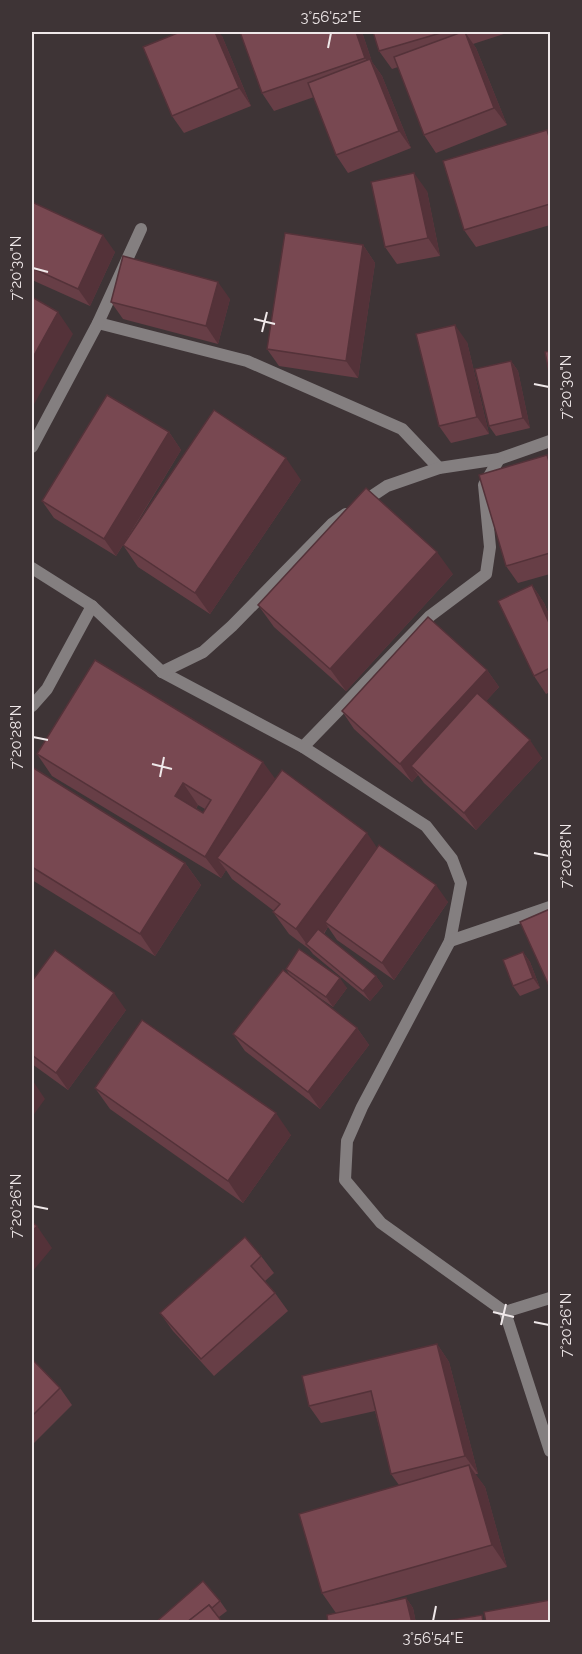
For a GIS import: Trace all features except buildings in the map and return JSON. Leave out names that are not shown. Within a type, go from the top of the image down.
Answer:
[{"type":"street","points":[[32,447],[98,323],[141,229]]},
{"type":"street","points":[[98,323],[247,361],[402,429],[439,468]]},
{"type":"street","points":[[162,672],[203,652],[232,626],[332,524],[387,486],[439,468],[499,459],[550,441]]},
{"type":"street","points":[[303,747],[430,616],[486,573],[490,546],[484,485],[499,459]]},
{"type":"street","points":[[32,568],[92,606],[162,672],[303,747],[426,826],[452,859],[462,883],[450,941],[362,1107],[347,1141],[345,1180],[381,1224],[505,1312],[550,1451]]},
{"type":"street","points":[[32,706],[47,689],[92,606]]},
{"type":"street","points":[[450,941],[550,907]]},
{"type":"street","points":[[505,1312],[550,1298]]}]
